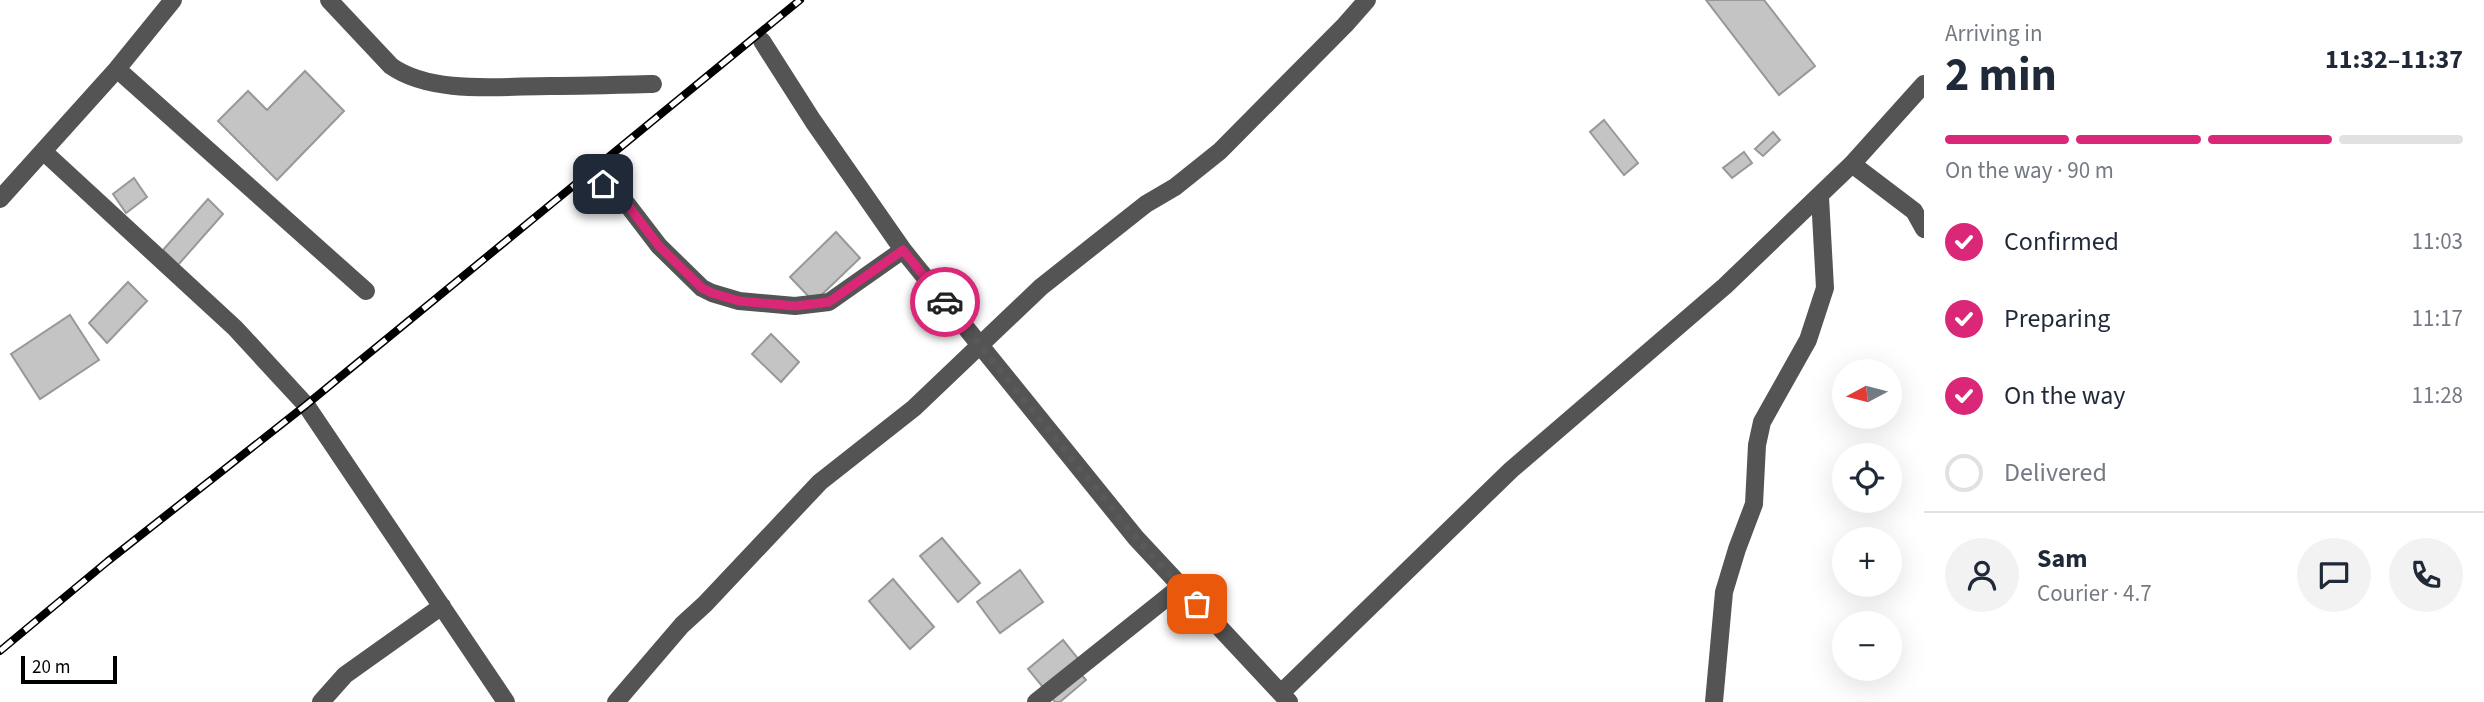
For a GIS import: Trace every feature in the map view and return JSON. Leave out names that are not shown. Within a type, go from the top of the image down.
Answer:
[{"type":"street","points":[[0,199],[117,69],[173,0]]},
{"type":"street","points":[[329,0],[391,66],[402,74],[423,81],[526,87],[653,84]]},
{"type":"street","points":[[616,702],[682,625],[820,482],[914,408],[1041,287],[1146,204],[1175,187],[1220,151],[1367,0]]},
{"type":"street","points":[[762,41],[813,121],[903,250],[1136,538],[1285,698],[1511,470],[1726,286],[1819,197],[1924,83]]},
{"type":"street","points":[[117,69],[366,291]]},
{"type":"street","points":[[43,151],[235,328],[306,405],[506,702]]},
{"type":"street","points":[[1852,164],[1914,211],[1924,229]]},
{"type":"street","points":[[603,184],[623,199],[659,246],[702,288],[739,301],[795,306],[829,302],[903,250]]},
{"type":"street","points":[[1714,702],[1724,592],[1754,504],[1757,445],[1762,422],[1808,340],[1825,288],[1819,197]]},
{"type":"street","points":[[1036,702],[1180,587]]},
{"type":"street","points":[[321,702],[345,675],[442,606]]},
{"type":"building","points":[[1706,0],[1764,0],[1815,66],[1779,95]]},
{"type":"building","points":[[305,71],[344,111],[277,180],[218,121],[248,91],[267,110]]},
{"type":"building","points":[[1604,120],[1638,163],[1624,175],[1590,132]]},
{"type":"building","points":[[1773,132],[1780,140],[1763,156],[1755,149]]},
{"type":"building","points":[[1744,152],[1752,163],[1732,178],[1723,168]]},
{"type":"building","points":[[134,178],[147,197],[126,213],[113,194]]},
{"type":"building","points":[[208,199],[223,214],[178,265],[163,250]]},
{"type":"building","points":[[836,232],[860,258],[814,302],[790,277]]},
{"type":"building","points":[[128,282],[147,301],[107,343],[89,323]]},
{"type":"building","points":[[70,315],[99,360],[40,399],[11,354]]},
{"type":"building","points":[[771,334],[799,362],[781,382],[752,354]]},
{"type":"building","points":[[942,538],[980,583],[958,602],[920,556]]},
{"type":"building","points":[[1020,570],[1043,602],[1000,633],[977,602]]},
{"type":"building","points":[[893,579],[934,627],[910,649],[869,601]]},
{"type":"building","points":[[1063,640],[1080,661],[1074,666],[1086,680],[1060,702],[1055,702],[1028,669]]},
{"type":"railway","points":[[0,651],[108,561],[306,405],[800,0]]},
{"type":"way so far","points":[[945,302],[1136,538],[1197,604]]},
{"type":"route","points":[[603,184],[623,199],[659,246],[702,288],[722,297],[772,305],[795,306],[829,302],[903,250],[945,302]]}]
